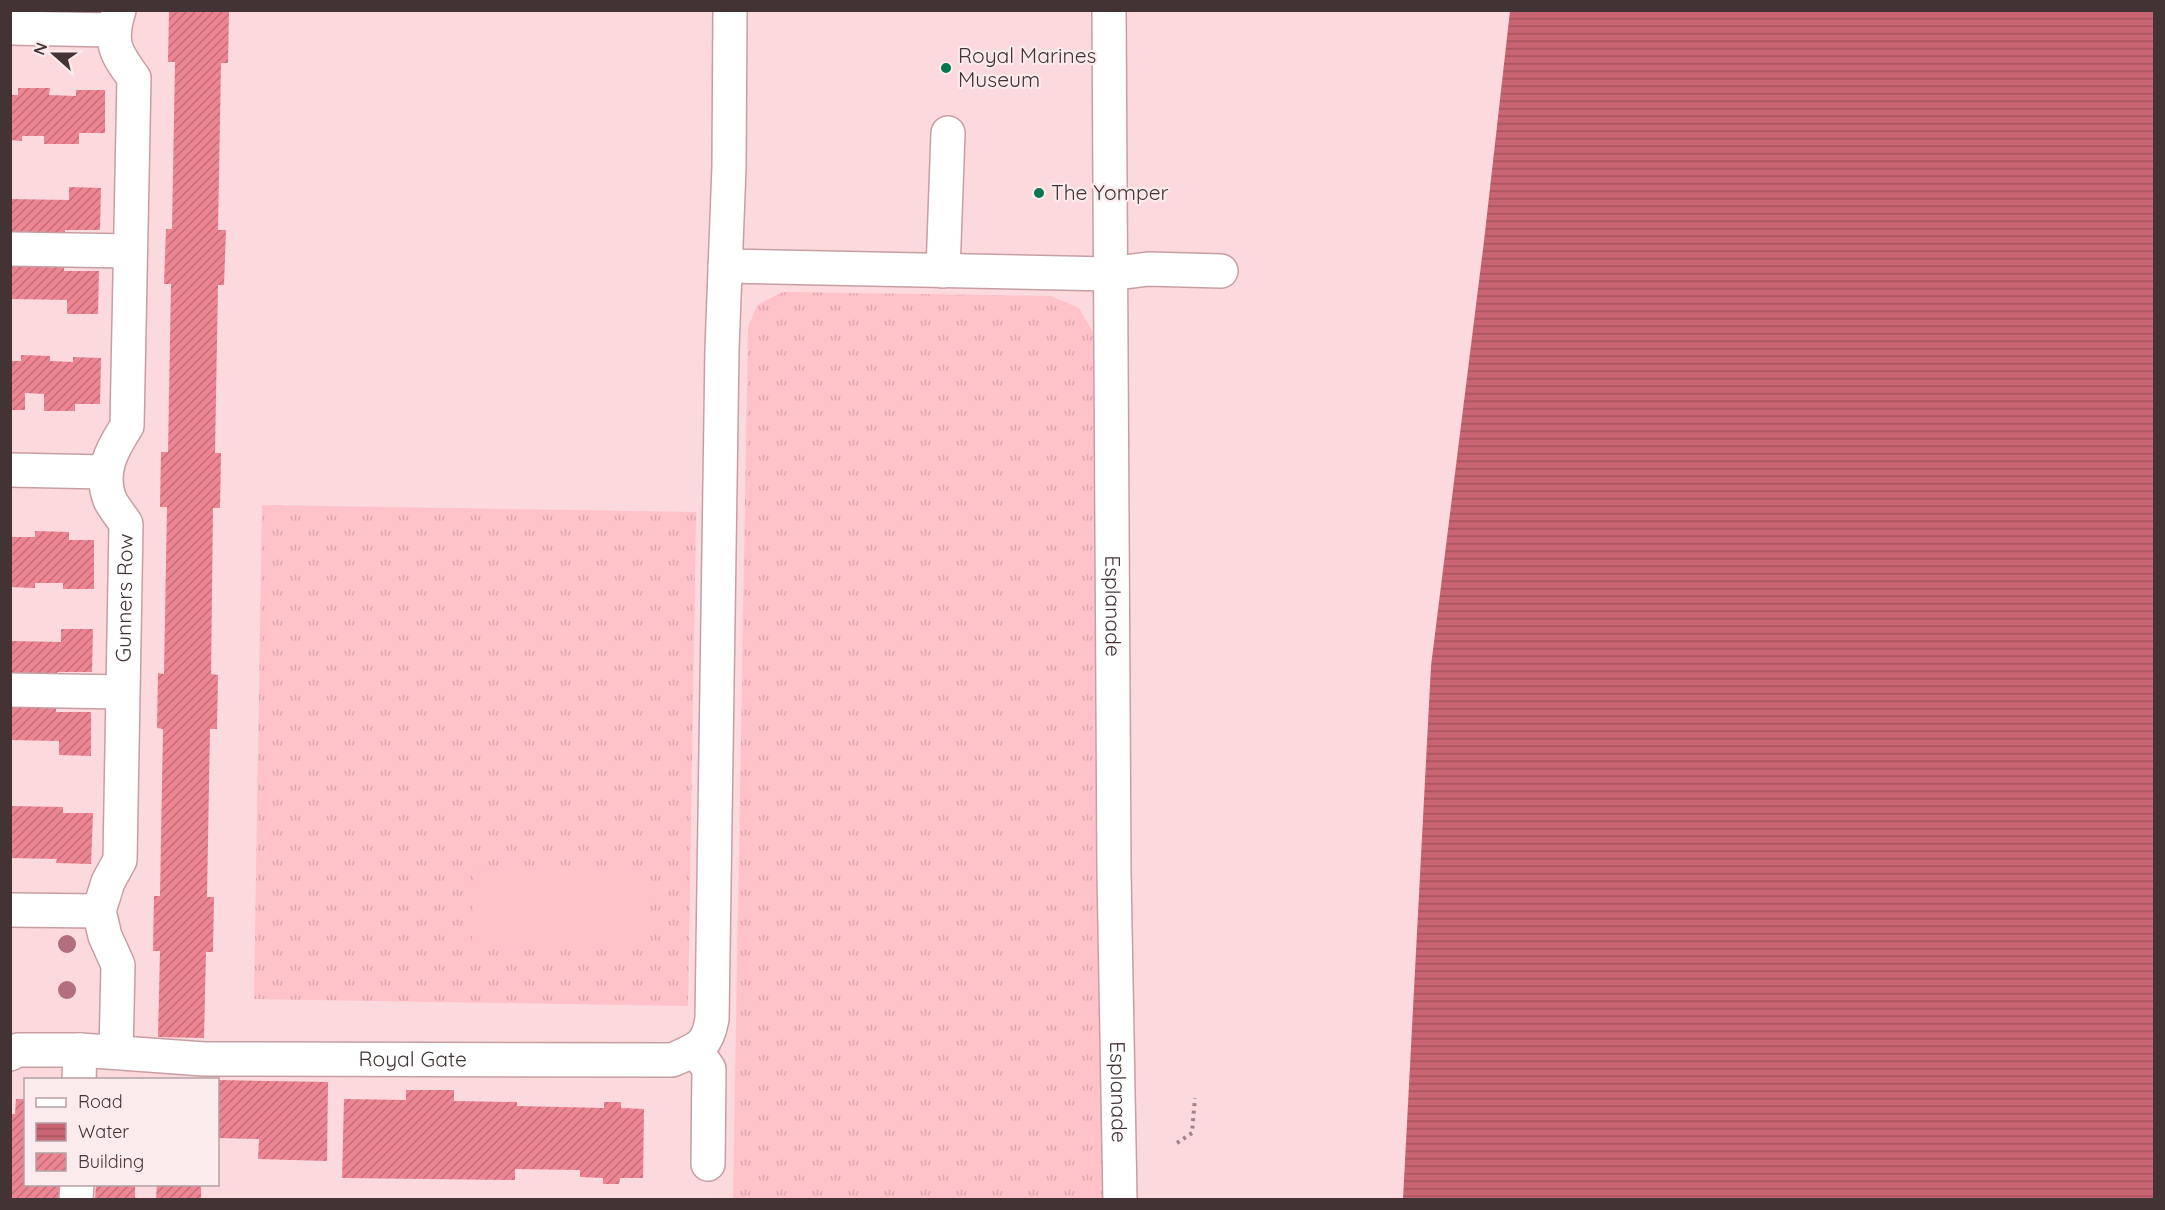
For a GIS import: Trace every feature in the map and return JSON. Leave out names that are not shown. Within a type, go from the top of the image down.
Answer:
[{"type":"street","points":[[708,1164],[709,1069],[696,1050],[709,1036],[712,1019],[722,349],[729,167],[730,10]]},
{"type":"street","name":"Esplanade","points":[[1109,10],[1114,872],[1120,1200]]},
{"type":"street","points":[[10,28],[116,20],[118,56],[134,78],[128,426],[112,449],[105,472],[10,470]]},
{"type":"street","points":[[943,271],[948,133]]},
{"type":"street","points":[[10,249],[130,250]]},
{"type":"street","points":[[725,266],[1110,274],[1148,269],[1221,271]]},
{"type":"street","name":"Gunners Row","points":[[99,911],[108,882],[120,860],[126,524],[110,499],[105,472]]},
{"type":"street","points":[[10,690],[122,692]]},
{"type":"street","points":[[10,910],[99,911],[105,936],[118,965],[116,1052]]},
{"type":"street","name":"Royal Gate","points":[[10,1054],[18,1050],[79,1065],[116,1052],[204,1059],[672,1060],[696,1050]]},
{"type":"path","points":[[1177,1143],[1192,1133],[1194,1098]]},
{"type":"green space","points":[[783,292],[1051,296],[1079,308],[1095,336],[1104,1199],[733,1200],[748,328],[757,305]]},
{"type":"green space","points":[[262,505],[696,512],[688,1006],[254,999]]},
{"type":"green space","points":[[473,866],[649,868],[648,948],[472,946]]},
{"type":"water","points":[[1510,11],[2154,11],[2154,1199],[1403,1199],[1431,666]]},
{"type":"building","points":[[169,10],[229,10],[228,63],[221,63],[218,230],[226,230],[224,285],[218,285],[215,453],[221,453],[220,508],[213,508],[211,674],[218,675],[217,729],[210,729],[207,897],[214,897],[213,952],[206,952],[204,1038],[158,1037],[160,951],[153,951],[154,896],[160,896],[163,729],[157,728],[158,673],[164,674],[167,507],[160,507],[161,452],[168,452],[171,284],[164,284],[166,229],[172,229],[175,62],[168,62]]},
{"type":"building","points":[[18,88],[50,88],[49,95],[76,96],[76,90],[105,90],[105,133],[79,133],[79,144],[44,144],[44,136],[22,136],[22,141],[10,140],[10,95],[18,95]]},
{"type":"building","points":[[69,187],[101,188],[100,230],[65,230],[65,234],[10,233],[10,199],[69,200]]},
{"type":"building","points":[[10,265],[64,266],[64,271],[99,271],[98,314],[67,314],[67,300],[10,299]]},
{"type":"building","points":[[21,355],[50,356],[50,361],[73,362],[73,357],[101,358],[100,404],[75,404],[75,411],[44,411],[44,394],[25,393],[25,410],[10,410],[10,361],[21,361]]},
{"type":"building","points":[[35,531],[69,532],[69,540],[94,540],[94,589],[63,589],[63,583],[35,583],[35,588],[10,587],[10,537],[35,537]]},
{"type":"building","points":[[61,629],[93,629],[92,672],[57,672],[57,676],[10,675],[10,641],[61,642]]},
{"type":"building","points":[[10,706],[56,707],[56,712],[91,712],[91,756],[59,755],[59,741],[10,740]]},
{"type":"building","points":[[10,806],[63,807],[63,813],[93,813],[91,864],[56,863],[57,859],[10,858]]},
{"type":"building","points":[[219,1080],[328,1082],[327,1161],[258,1159],[259,1139],[219,1138]]},
{"type":"building","points":[[406,1090],[454,1090],[454,1101],[517,1102],[517,1106],[604,1108],[604,1102],[621,1102],[621,1108],[644,1109],[643,1178],[620,1178],[619,1184],[603,1184],[603,1178],[580,1177],[580,1170],[515,1169],[515,1180],[342,1178],[344,1099],[406,1100]]},
{"type":"building","points":[[16,1099],[24,1099],[24,1186],[63,1186],[62,1200],[10,1200],[10,1114],[15,1114]]},
{"type":"building","points":[[96,1186],[135,1186],[135,1200],[95,1200]]},
{"type":"building","points":[[157,1186],[201,1186],[201,1200],[156,1200]]},
{"type":"place","name":"Royal Marines Museum","points":[[946,68]]},
{"type":"place","name":"The Yomper","points":[[1039,193]]}]
